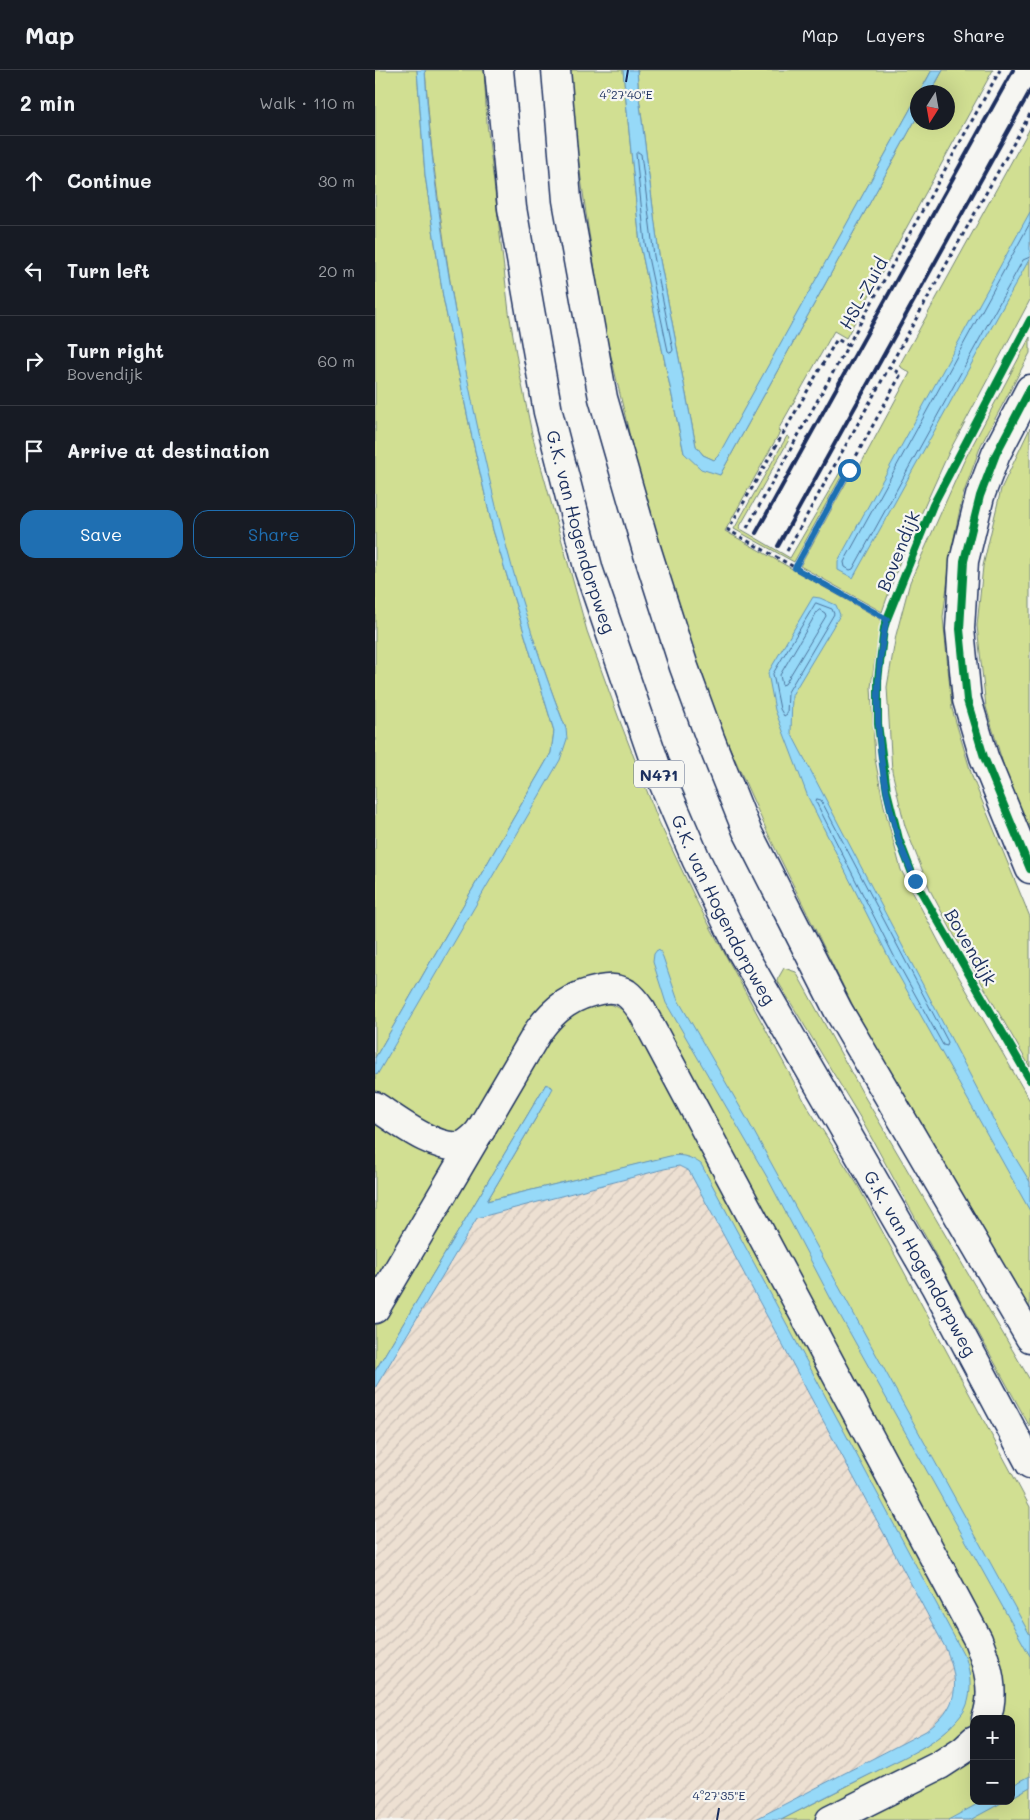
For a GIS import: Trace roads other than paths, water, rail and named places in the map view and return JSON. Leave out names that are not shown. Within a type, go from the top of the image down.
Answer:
[{"type":"main road","name":"G.K. van Hogendorpweg","points":[[499,70],[511,208],[548,412],[589,571],[656,766],[696,859],[739,947],[935,1286],[1030,1464]]},
{"type":"main road","points":[[556,70],[567,200],[603,398],[647,551],[684,667],[711,741],[747,831],[838,1010],[1030,1338]]},
{"type":"main road","points":[[1030,389],[995,454],[980,496],[964,561],[960,629],[967,700],[984,756],[1030,869]]},
{"type":"main road","points":[[375,1309],[539,1030],[548,1018],[562,1005],[576,996],[606,988],[615,988],[633,998],[642,1011],[978,1640],[988,1666],[990,1682],[987,1715]]},
{"type":"main road","points":[[375,1106],[434,1142],[446,1145],[463,1145],[471,1141],[483,1127]]},
{"type":"main road","points":[[830,1820],[940,1765],[970,1744]]},
{"type":"water","points":[[417,70],[425,70],[434,176],[444,246],[462,351],[482,447],[505,543],[533,637],[566,729],[567,739],[560,760],[377,1075],[375,1073],[375,1058],[551,753],[554,731],[493,530],[471,433],[443,297],[425,175]]},
{"type":"water","points":[[623,70],[637,70],[659,255],[696,446],[703,455],[714,460],[718,456],[910,110],[910,130],[720,475],[701,469],[684,453],[640,244]]},
{"type":"water","points":[[932,70],[943,70],[935,85],[924,85]]},
{"type":"water","points":[[1030,212],[1030,258],[853,578],[838,570],[838,561]]},
{"type":"water","points":[[813,597],[836,605],[840,615],[792,695],[791,733],[1002,1136],[1030,1182],[1030,1211],[890,960],[808,797],[775,710],[768,673]]},
{"type":"water","points":[[657,950],[660,951],[663,957],[677,998],[747,1119],[1030,1635],[1030,1656],[831,1299],[767,1177],[666,1003],[653,962],[654,954]]},
{"type":"water","points":[[546,1084],[553,1088],[487,1201],[670,1156],[679,1155],[687,1157],[701,1164],[966,1659],[970,1687],[966,1708],[943,1733],[909,1755],[781,1820],[754,1820],[926,1731],[937,1722],[951,1704],[955,1684],[951,1661],[946,1649],[689,1171],[679,1166],[664,1169],[477,1218],[375,1388],[375,1371]]},
{"type":"water","points":[[1030,1776],[1030,1787],[1015,1796],[1015,1784]]},
{"type":"water","points":[[976,1805],[998,1805],[970,1820],[948,1820]]},
{"type":"railway","points":[[756,533],[1013,70]]},
{"type":"railway","points":[[778,546],[1030,91]]}]
